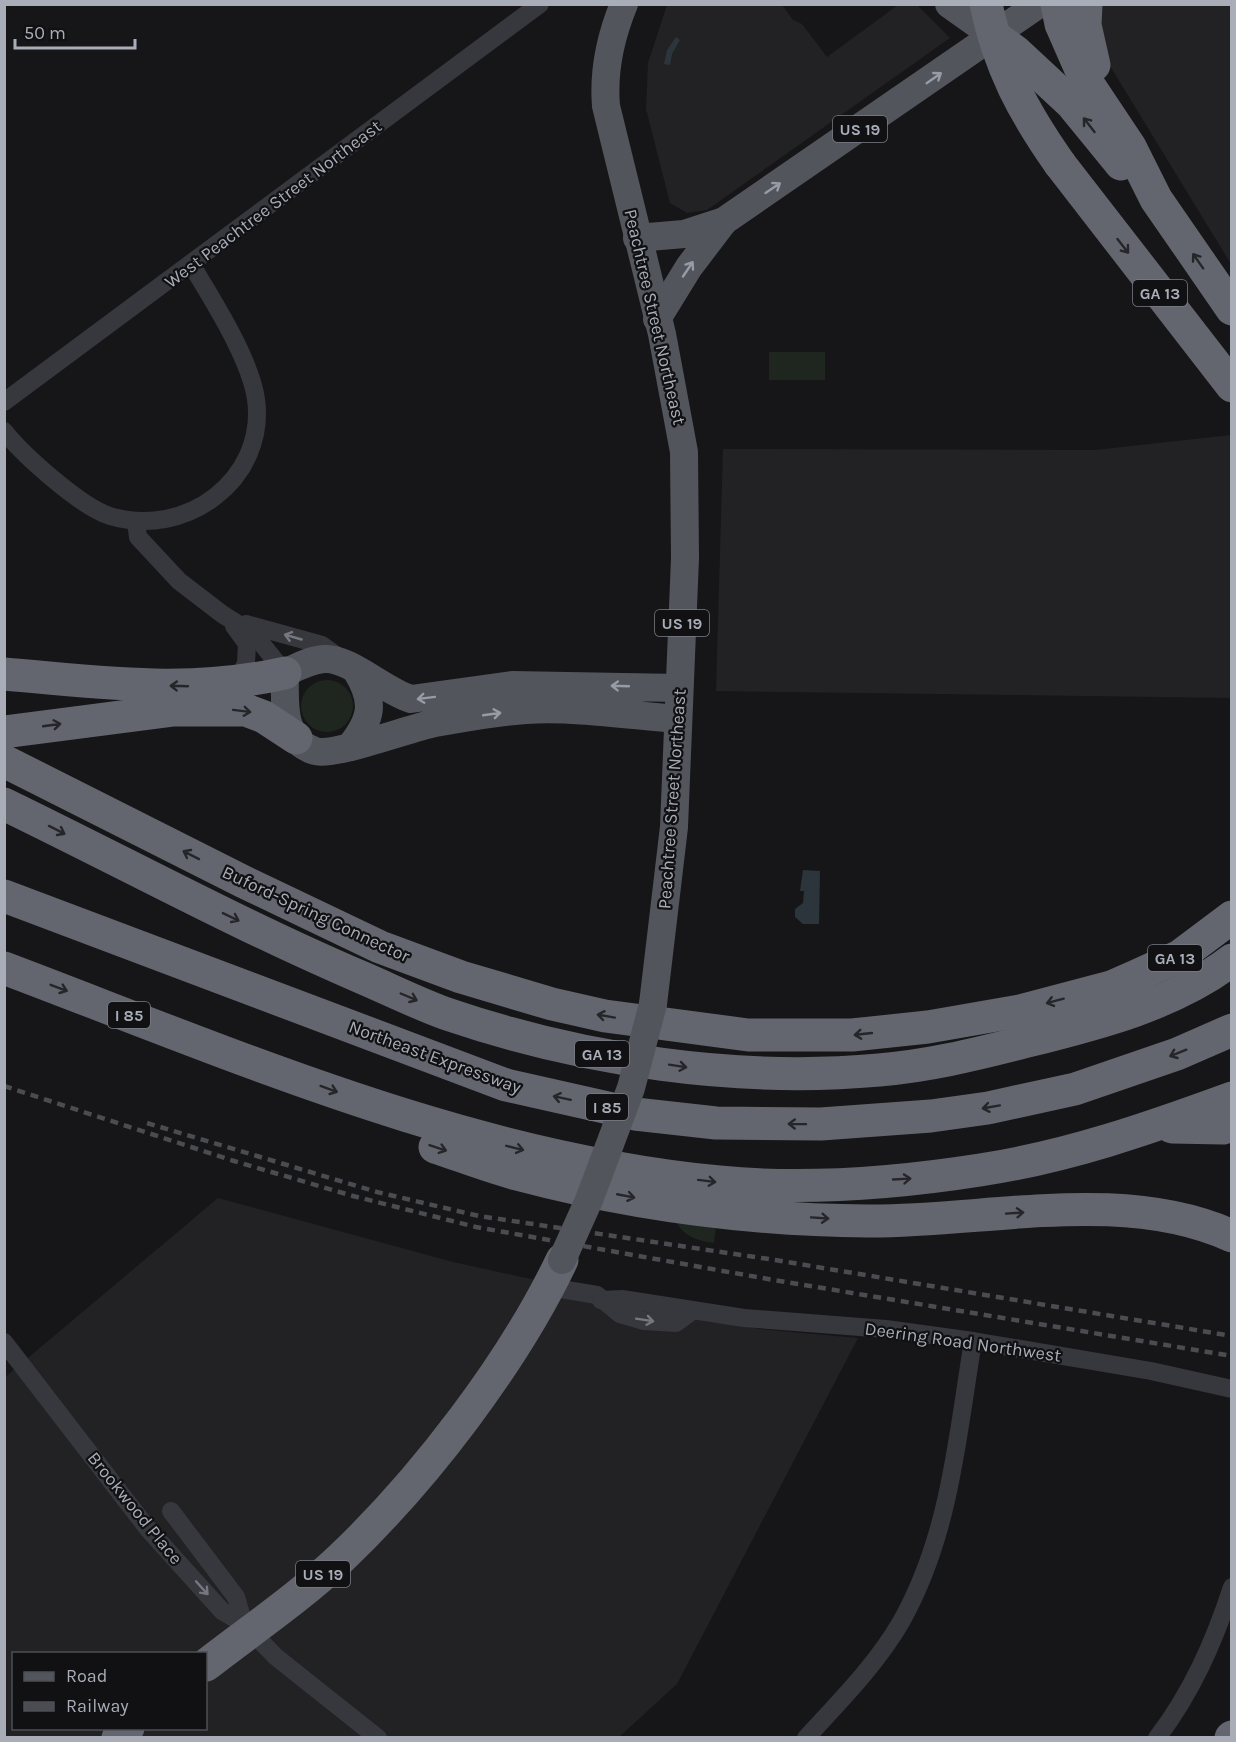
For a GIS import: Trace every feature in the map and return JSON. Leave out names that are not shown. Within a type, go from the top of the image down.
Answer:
[{"type":"highway","points":[[986,4],[996,48],[1013,90],[1060,164]]},
{"type":"highway","name":"GA 13","points":[[1006,4],[1025,78],[1060,164],[1232,386]]},
{"type":"highway","points":[[1057,4],[1061,24],[1086,81],[1112,118],[1156,199]]},
{"type":"highway","points":[[1086,4],[1085,25],[1089,45],[1112,118]]},
{"type":"highway","points":[[994,36],[1024,59],[1072,104],[1116,159],[1156,199]]},
{"type":"highway","name":"GA 13","points":[[1156,199],[1232,309]]},
{"type":"highway","points":[[4,674],[187,687],[237,683],[285,673]]},
{"type":"highway","points":[[4,732],[174,710],[246,710],[264,717],[296,738]]},
{"type":"highway","name":"Buford-Spring Connector","points":[[4,761],[244,882],[380,947],[461,977],[552,1004],[605,1016],[748,1035],[852,1035],[928,1028],[1020,1011],[1111,987],[1136,976],[1180,956],[1232,917]]},
{"type":"highway","name":"Buford-Spring Connector","points":[[4,804],[318,959],[446,1013],[606,1055],[702,1069],[787,1072],[878,1070],[953,1060],[1115,1017],[1169,996],[1232,960]]},
{"type":"highway","name":"Northeast Expressway","points":[[4,896],[506,1086],[635,1113],[716,1123],[821,1124],[931,1116],[988,1108],[1086,1086],[1177,1054],[1232,1030]]},
{"type":"highway","name":"I 85","points":[[4,968],[403,1115],[517,1149],[640,1173],[721,1182],[826,1183],[910,1179],[981,1170],[1067,1152],[1152,1127],[1232,1098]]},
{"type":"highway","points":[[255,1062],[306,1105],[515,1173],[672,1205],[754,1214],[866,1221],[936,1220],[1097,1210],[1152,1213],[1188,1219],[1232,1236]]},
{"type":"highway","points":[[1152,1127],[1223,1128],[1232,1125]]},
{"type":"highway","name":"Peachtree Street Northeast","points":[[207,1664],[247,1627],[342,1557],[408,1486],[472,1408],[555,1274]]},
{"type":"main road","points":[[950,4],[994,36]]},
{"type":"main road","name":"US 19","points":[[657,319],[689,267],[724,220],[1039,4]]},
{"type":"main road","name":"Peachtree Street Northeast","points":[[555,1274],[590,1200],[631,1089],[652,1004],[674,827],[676,719],[685,558],[684,452],[677,408],[657,319],[612,141],[604,83],[617,6]]},
{"type":"main road","points":[[637,238],[691,233],[724,220]]},
{"type":"main road","points":[[676,719],[526,710],[413,728],[350,747],[316,752],[296,738],[285,716],[285,673],[320,660],[351,666],[399,696],[411,699],[512,685],[679,688]]},
{"type":"main road","points":[[350,747],[365,726],[369,714],[366,688],[351,666]]},
{"type":"street","name":"West Peachtree Street Northeast","points":[[4,402],[540,4]]},
{"type":"street","points":[[4,431],[90,507],[108,516],[136,522],[163,521],[190,513],[214,498],[234,478],[249,453],[256,426],[256,401],[246,367],[191,264]]},
{"type":"street","points":[[136,522],[138,537],[179,581],[263,643],[285,673]]},
{"type":"street","points":[[222,614],[248,624],[322,645],[351,666]]},
{"type":"street","points":[[222,614],[247,644],[246,663],[237,683]]},
{"type":"street","name":"Deering Road Northwest","points":[[555,1274],[597,1295],[620,1314],[644,1321],[676,1323],[691,1312],[886,1329],[1151,1371],[1232,1389]]},
{"type":"street","points":[[806,1737],[877,1658],[900,1622],[926,1571],[944,1517],[951,1486],[973,1341]]},
{"type":"street","name":"Brookwood Place","points":[[4,1342],[148,1529],[222,1611],[247,1627]]},
{"type":"street","name":"Brookwood Place","points":[[171,1511],[236,1597],[247,1627]]},
{"type":"street","points":[[1157,1737],[1189,1691],[1204,1661],[1214,1640],[1232,1587]]},
{"type":"street","points":[[247,1627],[276,1657],[378,1737]]},
{"type":"shaded area","points":[[916,4],[950,38],[707,210],[687,213],[670,203],[646,109],[648,63],[667,5],[782,5],[793,20],[802,24],[827,57],[898,5]]},
{"type":"shaded area","points":[[1100,5],[1231,5],[1231,264],[1096,43]]},
{"type":"shaded area","points":[[676,37],[680,40],[672,54],[670,65],[664,64],[667,50]]},
{"type":"shaded area","points":[[769,352],[825,352],[825,380],[769,380]]},
{"type":"shaded area","points":[[1231,435],[1231,698],[716,691],[723,449],[1095,450]]},
{"type":"shaded area","points":[[327,680],[337,682],[345,688],[351,696],[353,706],[351,716],[345,724],[337,730],[327,732],[317,730],[309,724],[303,716],[301,706],[303,696],[309,688],[317,682]]},
{"type":"shaded area","points":[[803,870],[820,871],[819,924],[803,924],[795,917],[795,909],[803,903],[804,891],[800,891]]},
{"type":"shaded area","points":[[218,1198],[453,1262],[622,1299],[760,1329],[858,1338],[677,1684],[618,1738],[5,1737],[4,1378]]},
{"type":"shaded area","points":[[673,1212],[717,1217],[714,1243],[688,1235],[675,1220]]},
{"type":"railway","points":[[4,1086],[234,1161],[353,1196],[476,1227],[768,1279],[1232,1356]]},
{"type":"railway","points":[[147,1123],[377,1192],[479,1216],[775,1260],[1232,1336]]}]
